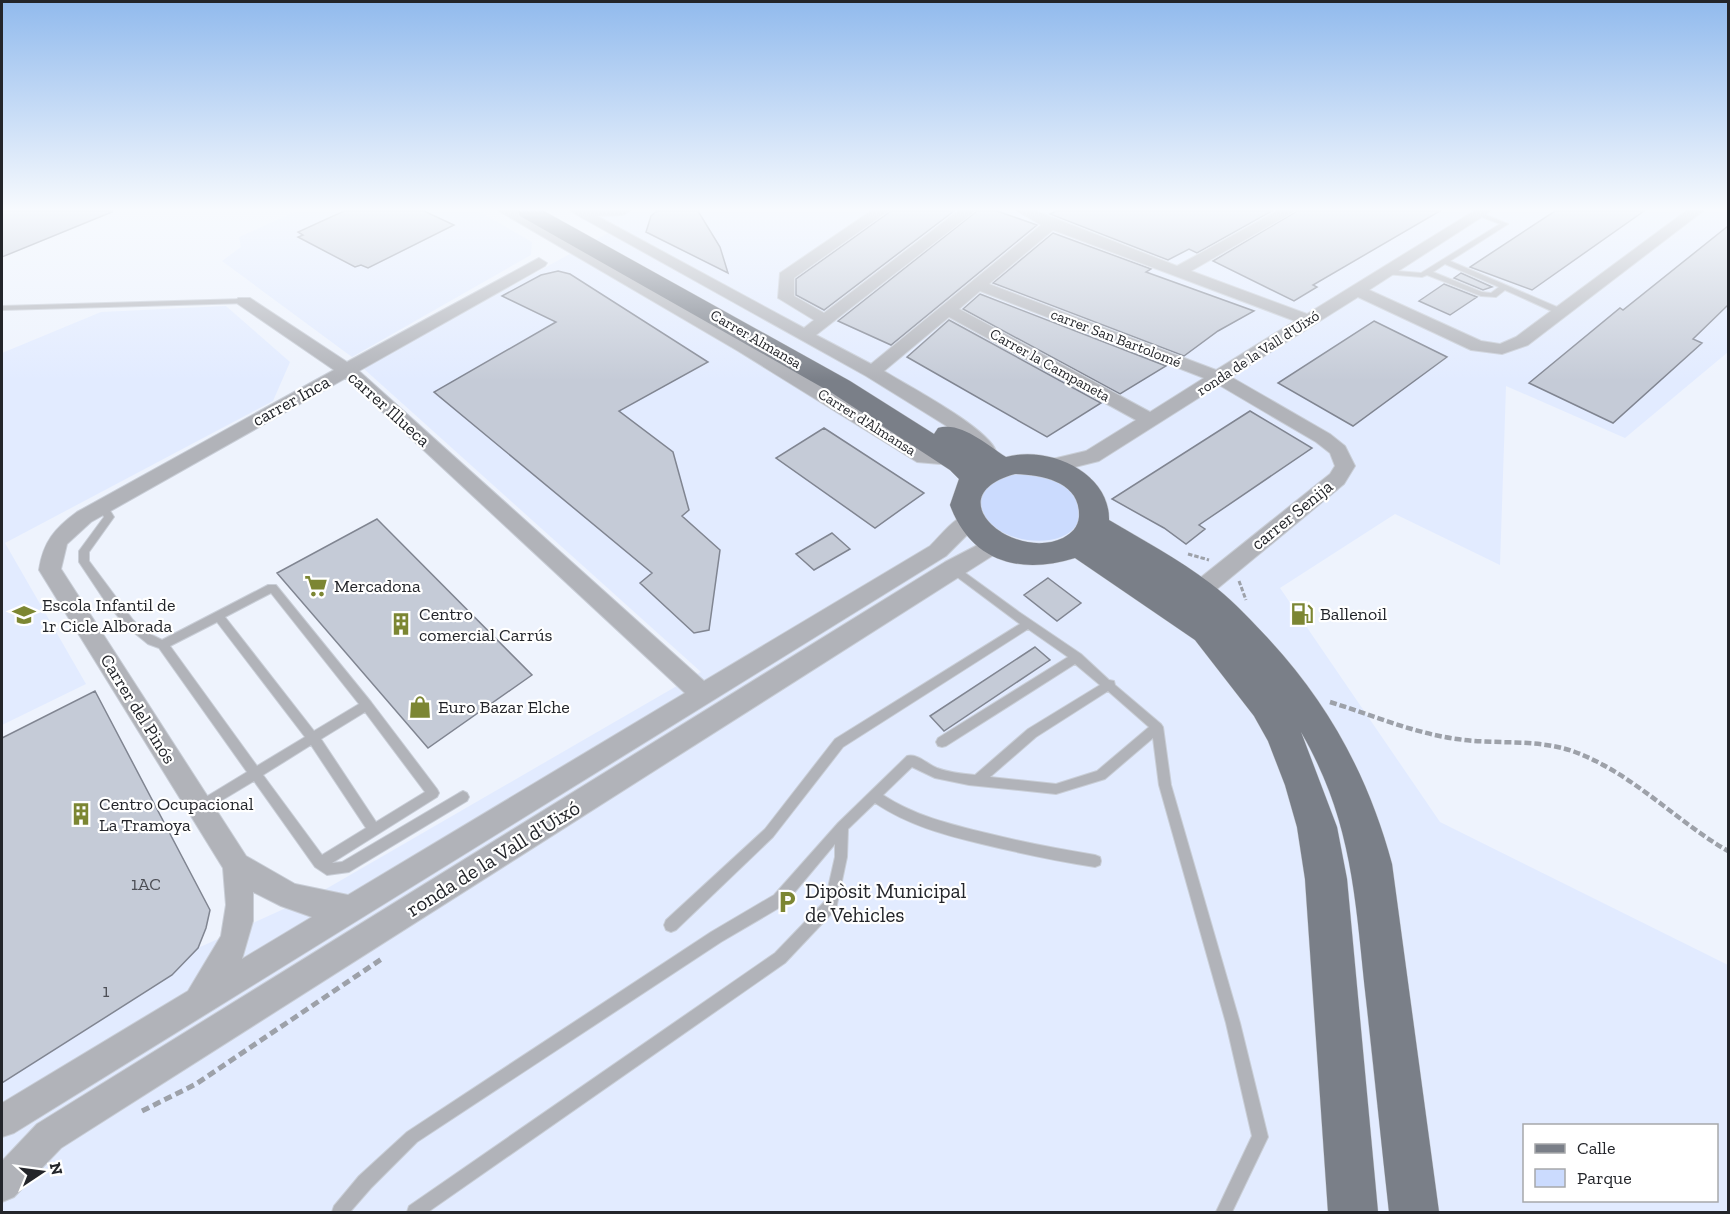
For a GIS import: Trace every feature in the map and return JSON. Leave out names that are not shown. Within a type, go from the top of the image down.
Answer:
[{"type":"main road","name":"Carrer Almansa","points":[[629,268],[841,387],[952,459],[989,469]]},
{"type":"main road","name":"Carrer d'Almansa","points":[[638,268],[854,378],[989,469]]},
{"type":"main road","points":[[1015,464],[1086,469],[1088,493],[1094,507],[1085,535],[1059,552],[1043,554],[1024,554],[995,544],[969,521],[965,511],[965,497],[989,469],[1015,464]]},
{"type":"main road","points":[[1085,535],[1198,592],[1271,663],[1295,693],[1324,735],[1347,780],[1361,819],[1372,864],[1414,1212]]},
{"type":"main road","points":[[1085,535],[1207,631],[1267,705],[1285,737],[1317,827],[1326,879],[1353,1212]]},
{"type":"street","name":"carrer Inca","points":[[52,550],[59,536],[103,506],[530,268]]},
{"type":"street","name":"Carrer d'Almansa","points":[[607,268],[744,347],[924,457],[952,459]]},
{"type":"street","points":[[680,268],[872,372],[968,433],[984,445],[989,469]]},
{"type":"street","points":[[798,268],[786,276],[786,298],[825,320]]},
{"type":"street","points":[[805,335],[894,268]]},
{"type":"street","points":[[872,372],[999,268]]},
{"type":"street","points":[[1170,268],[1307,320]]},
{"type":"street","points":[[1179,271],[1185,268]]},
{"type":"street","name":"ronda de la Vall d'Uixó","points":[[1086,469],[1151,420],[1392,268]]},
{"type":"street","points":[[1356,290],[1462,340],[1502,349],[1522,341],[1620,268]]},
{"type":"street","name":"carrer San Bartolomé","points":[[978,285],[1220,378]]},
{"type":"street","name":"carrer Illueca","points":[[244,301],[346,370],[703,695]]},
{"type":"street","name":"Carrer la Campaneta","points":[[949,310],[1151,420]]},
{"type":"street","name":"carrer Senija","points":[[1198,592],[1337,478],[1345,466],[1338,450],[1323,438],[1220,378]]},
{"type":"street","name":"ronda de la Vall d'Uixó","points":[[2,1121],[938,551],[969,521]]},
{"type":"street","name":"ronda de la Vall d'Uixó","points":[[2,1185],[49,1136],[953,568],[995,544]]},
{"type":"street","name":"Carrer del Pinós","points":[[52,550],[50,570],[236,865],[242,900],[239,933],[214,981],[195,1005]]},
{"type":"street","name":"Carrer del Pinós","points":[[236,865],[280,893],[316,906],[353,909]]},
{"type":"lane","points":[[1385,272],[1422,275],[1434,268]]},
{"type":"lane","points":[[1460,268],[1561,312]]},
{"type":"lane","points":[[1427,272],[1481,294],[1493,295],[1504,287]]},
{"type":"lane","name":"carrer Illueca","points":[[2,308],[244,301]]},
{"type":"lane","points":[[103,506],[109,518],[84,550],[84,562],[136,630],[153,644],[163,645],[272,588],[367,705],[433,793],[320,863]]},
{"type":"lane","points":[[953,568],[1077,657],[1157,727],[1165,785],[1233,1023],[1260,1137],[1224,1212]]},
{"type":"lane","points":[[218,616],[313,738],[374,830]]},
{"type":"lane","points":[[671,926],[769,833],[839,743],[1028,624]]},
{"type":"lane","points":[[163,645],[320,863],[327,869],[344,868],[463,797]]},
{"type":"lane","points":[[942,742],[1077,657]]},
{"type":"lane","points":[[977,781],[1032,733],[1110,684]]},
{"type":"lane","points":[[200,807],[367,705]]},
{"type":"lane","points":[[340,1212],[365,1182],[412,1137],[716,937],[778,900],[842,827],[911,760],[935,773],[977,781],[1056,789],[1101,776],[1157,727]]},
{"type":"lane","points":[[874,796],[906,816],[957,834],[1027,850],[1095,861]]},
{"type":"lane","points":[[415,1212],[780,958],[831,904],[841,857],[842,827]]},
{"type":"path","points":[[1323,700],[1444,737],[1543,745],[1573,751],[1598,762],[1642,790],[1701,836],[1728,850]]},
{"type":"shaded area","points":[[231,268],[509,268],[352,357]]},
{"type":"shaded area","points":[[545,268],[1728,268],[1728,352],[1625,438],[1506,386],[1500,565],[1395,514],[1280,588],[1440,822],[1728,965],[1728,1212],[2,1212],[2,1056],[198,948],[319,893],[701,672],[363,368]]},
{"type":"shaded area","points":[[226,306],[290,362],[273,401],[5,543],[86,684],[2,725],[2,353],[101,312]]},
{"type":"green space","points":[[1016,471],[1063,480],[1080,500],[1079,521],[1068,533],[1054,539],[1037,541],[1020,539],[1004,533],[991,524],[982,512],[983,490],[993,479]]},
{"type":"building","points":[[717,268],[726,268],[728,273]]},
{"type":"building","points":[[812,268],[880,268],[824,310],[796,295],[796,279]]},
{"type":"building","points":[[905,268],[985,268],[891,345],[838,321]]},
{"type":"building","points":[[1011,268],[1147,268],[1151,269],[1146,272],[1254,311],[1218,331],[1184,356],[993,283]]},
{"type":"building","points":[[1226,268],[1343,268],[1313,285],[1317,287],[1294,301]]},
{"type":"building","points":[[1472,268],[1564,268],[1532,290]]},
{"type":"building","points":[[1676,268],[1728,268],[1728,305],[1693,339],[1702,343],[1613,423],[1529,383],[1620,308],[1623,310]]},
{"type":"building","points":[[558,271],[570,274],[708,362],[619,411],[673,452],[689,510],[682,516],[720,550],[709,630],[694,633],[640,583],[652,573],[434,392],[556,322],[502,296],[541,275]]},
{"type":"building","points":[[1461,273],[1492,287],[1483,290],[1454,278]]},
{"type":"building","points":[[1444,284],[1477,297],[1450,315],[1419,301]]},
{"type":"building","points":[[980,294],[1166,366],[1120,394],[963,309]]},
{"type":"building","points":[[949,320],[1101,403],[1047,437],[907,357]]},
{"type":"building","points":[[1374,321],[1447,357],[1353,426],[1278,383]]},
{"type":"building","points":[[1250,411],[1312,448],[1199,525],[1205,529],[1186,544],[1164,528],[1112,499]]},
{"type":"building","points":[[824,428],[924,493],[875,528],[776,458]]},
{"type":"building","name":"Centro comercial Carrús","points":[[377,519],[532,675],[428,748],[277,573]]},
{"type":"building","points":[[832,533],[850,549],[814,570],[796,554]]},
{"type":"building","points":[[1048,578],[1081,603],[1057,621],[1024,595]]},
{"type":"building","points":[[1035,647],[1050,660],[944,731],[930,716]]},
{"type":"building","name":"Centro Ocupacional La Tramoya","points":[[95,691],[210,910],[206,928],[198,948],[172,975],[2,1083],[2,738]]},
{"type":"place","name":"Mercadona","points":[[316,586]]},
{"type":"place","name":"Ballenoil","points":[[1302,614]]},
{"type":"place","name":"Escola Infantil de 1r Cicle Alborada","points":[[24,615]]},
{"type":"place","name":"Centro comercial Carrús","points":[[401,624]]},
{"type":"place","name":"Euro Bazar Elche","points":[[420,707]]},
{"type":"place","name":"Centro Ocupacional La Tramoya","points":[[81,814]]},
{"type":"place","name":"Dipòsit Municipal de Vehicles","points":[[787,902]]}]
